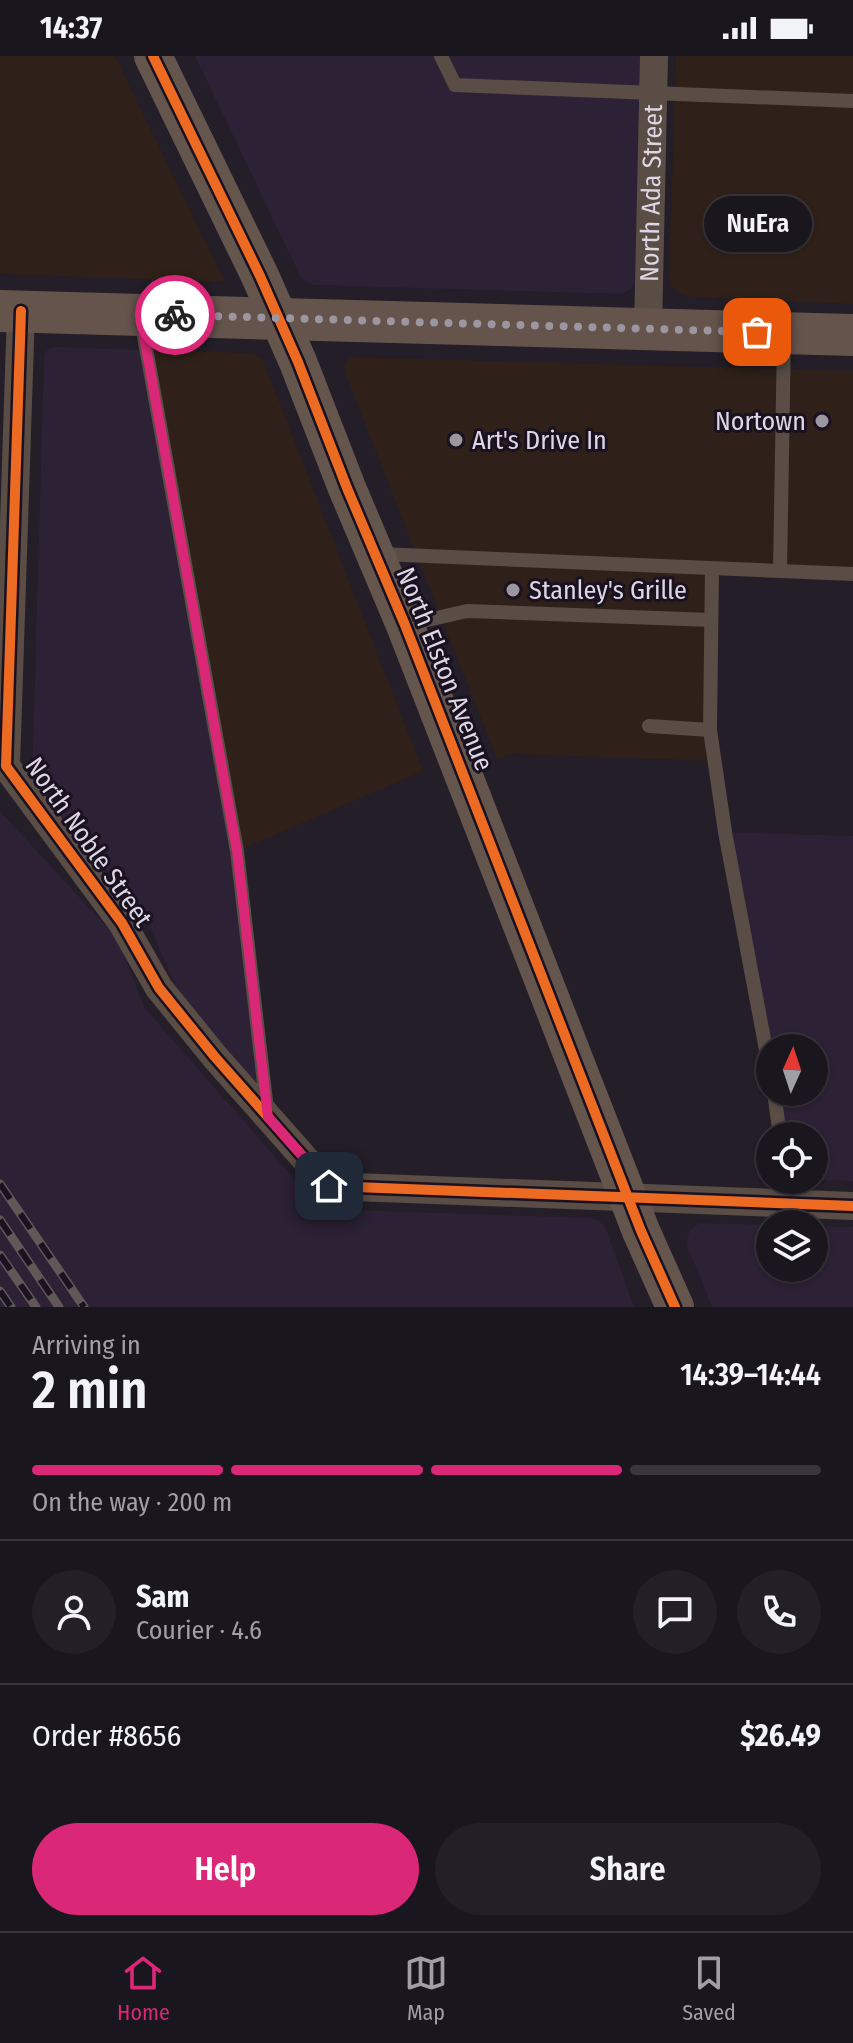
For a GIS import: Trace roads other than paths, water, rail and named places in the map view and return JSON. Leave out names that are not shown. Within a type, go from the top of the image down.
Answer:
[{"type":"main road","name":"North Elston Avenue","points":[[153,56],[279,318],[405,625],[628,1198],[675,1307]]},
{"type":"main road","points":[[10,311],[853,335]]},
{"type":"street","name":"North Ada Street","points":[[648,329],[654,56]]},
{"type":"street","name":"North Noble Street","points":[[10,311],[6,766],[122,923],[159,988],[329,1186],[628,1198]]},
{"type":"street","points":[[628,1198],[756,1193]]},
{"type":"street","points":[[790,1194],[853,1206]]},
{"type":"lane","points":[[441,56],[455,85],[853,101]]},
{"type":"lane","points":[[140,314],[237,851],[268,1117]]},
{"type":"lane","points":[[780,571],[784,333]]},
{"type":"lane","points":[[375,554],[853,574]]},
{"type":"lane","points":[[712,569],[710,730],[725,832],[763,1034]]},
{"type":"lane","points":[[405,625],[467,611],[711,620]]},
{"type":"lane","points":[[649,726],[710,730]]},
{"type":"railway","points":[[0,1184],[84,1307]]},
{"type":"railway","points":[[0,1220],[59,1307]]},
{"type":"railway","points":[[0,1255],[36,1307]]},
{"type":"railway","points":[[0,1291],[11,1307]]},
{"type":"place","name":"NuEra","points":[[757,332]]},
{"type":"place","name":"Nortown","points":[[822,421]]},
{"type":"place","name":"Art's Drive In","points":[[456,440]]},
{"type":"place","name":"Stanley's Grille","points":[[513,590]]}]
